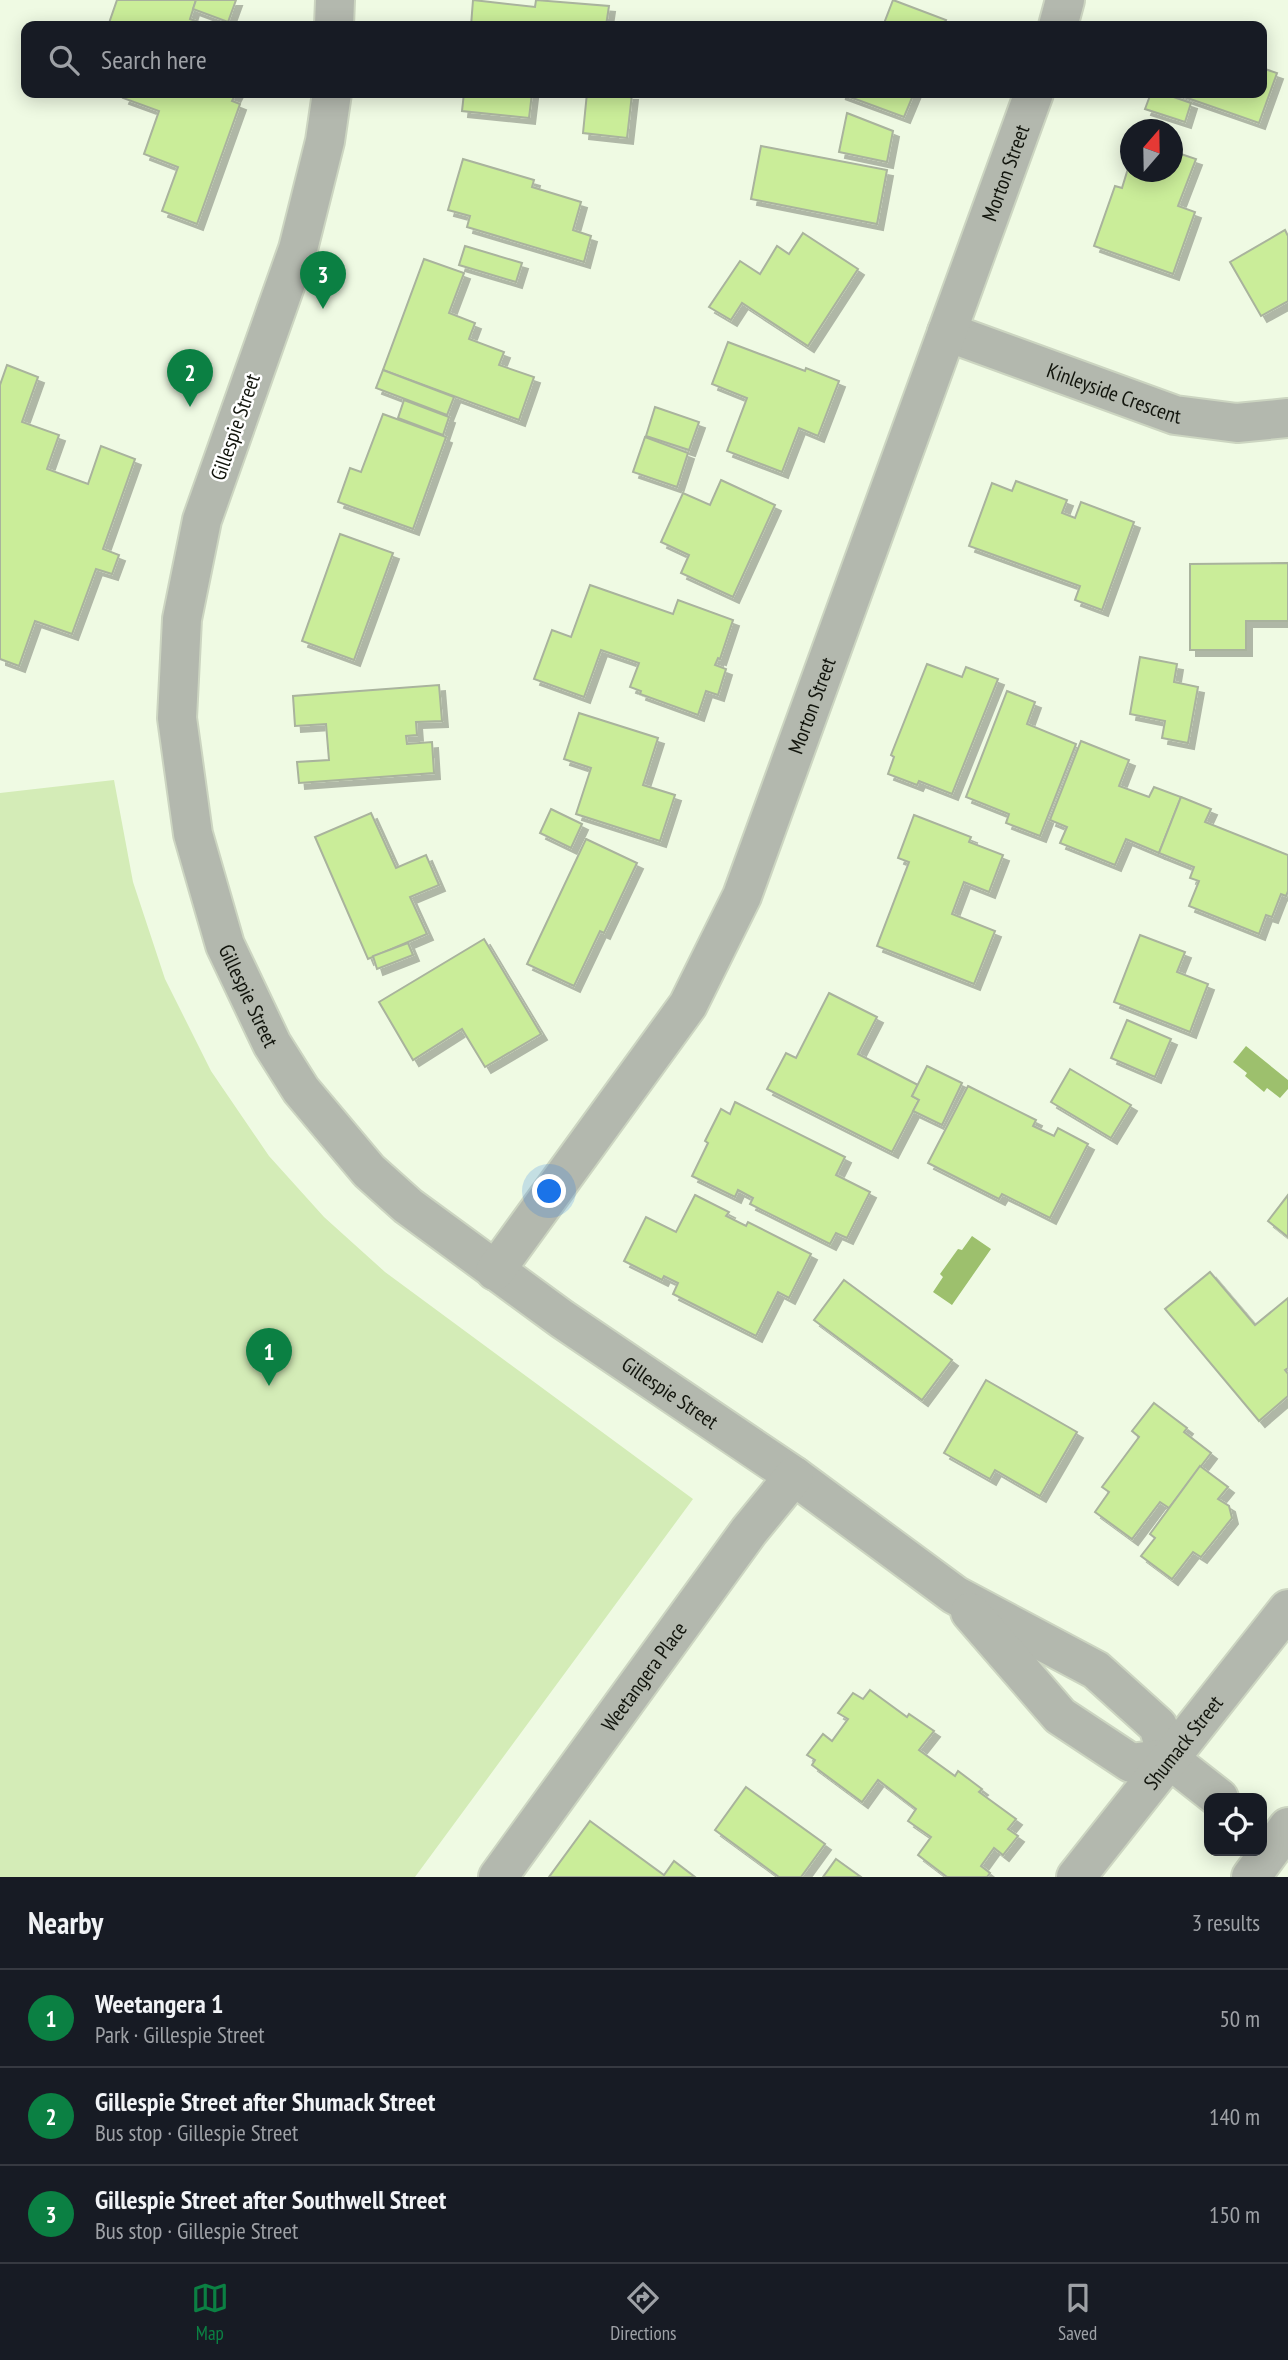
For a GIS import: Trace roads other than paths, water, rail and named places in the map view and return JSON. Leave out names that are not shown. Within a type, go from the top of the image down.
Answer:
[{"type":"street","points":[[334,21],[335,0]]},
{"type":"street","points":[[1059,21],[1065,0]]},
{"type":"street","name":"Gillespie Street","points":[[331,98],[325,141],[298,249],[202,520],[182,619],[177,718],[193,834],[225,945],[272,1044],[301,1090],[369,1171],[408,1206],[495,1271],[794,1476],[955,1595],[1096,1670],[1158,1727],[1168,1758],[1131,1763],[1060,1716],[955,1595]]},
{"type":"street","name":"Morton Street","points":[[495,1271],[688,1006],[742,896],[1032,98]]},
{"type":"street","name":"Kinleyside Crescent","points":[[947,332],[1175,415],[1237,423],[1288,418]]},
{"type":"street","name":"Weetangera Place","points":[[498,1877],[750,1531],[794,1476]]},
{"type":"street","name":"Shumack Street","points":[[1076,1877],[1288,1609]]},
{"type":"street","points":[[1168,1758],[1214,1793]]},
{"type":"street","points":[[1251,1877],[1275,1833]]},
{"type":"place","name":"Gillespie Street after Southwell Street","points":[[323,309]]},
{"type":"place","name":"Gillespie Street after Shumack Street","points":[[190,407]]},
{"type":"place","name":"Weetangera 1","points":[[269,1386]]}]
